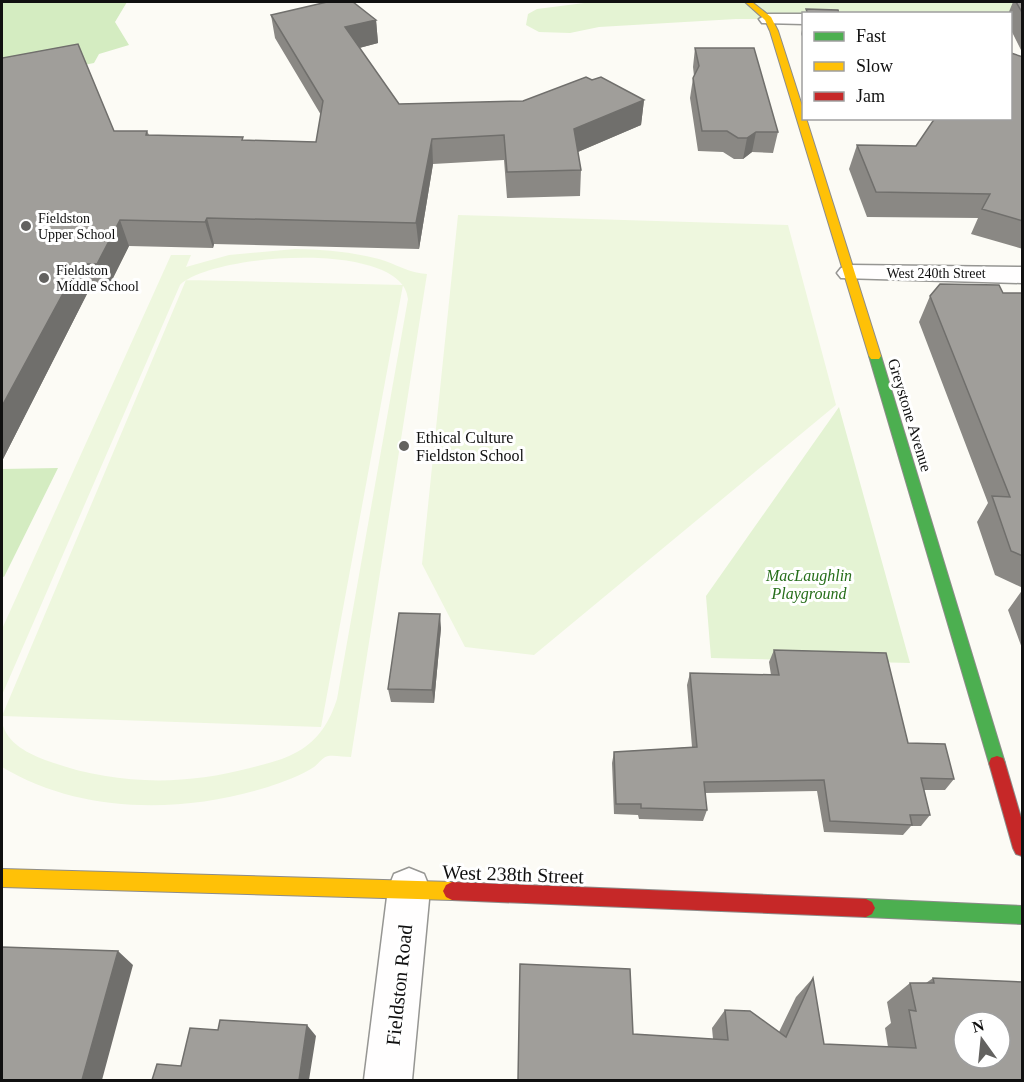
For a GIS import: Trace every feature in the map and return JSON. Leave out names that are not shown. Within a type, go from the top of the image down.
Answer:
[{"type":"street","points":[[748,2],[768,19],[802,19]]},
{"type":"street","name":"Greystone Avenue","points":[[768,19],[850,273],[1023,848]]},
{"type":"street","name":"West 240th Street","points":[[850,273],[1023,274]]},
{"type":"street","name":"West 238th Street","points":[[2,878],[409,889],[1023,915]]},
{"type":"street","name":"Fieldston Road","points":[[388,1080],[409,889]]},
{"type":"green space","points":[[2,2],[127,2],[115,22],[129,45],[99,54],[94,63],[2,81]]},
{"type":"green space","points":[[592,2],[1022,2],[1022,13],[802,12],[802,19],[736,19],[599,27],[570,33],[539,32],[526,25],[528,14],[537,9]]},
{"type":"green space","points":[[458,215],[788,225],[836,405],[534,655],[465,647],[422,564]]},
{"type":"green space","points":[[295,249],[358,254],[427,274],[351,757],[328,756],[303,773],[268,787],[235,796],[167,805],[132,805],[64,794],[2,767],[2,722],[9,736],[26,751],[73,769],[123,779],[174,780],[225,774],[274,762],[292,755],[312,742],[331,715],[337,699],[408,299],[398,280],[375,267],[342,260],[304,258],[229,265],[199,274],[180,285],[2,695],[2,629],[171,255],[191,255],[186,267],[229,255]]},
{"type":"green space","points":[[186,280],[403,285],[321,727],[2,716]]},
{"type":"green space","name":"MacLaughlin Playground","points":[[839,407],[910,663],[711,658],[706,596]]},
{"type":"green space","points":[[58,468],[4,577],[2,576],[2,469]]},
{"type":"building","points":[[327,2],[353,2],[376,20],[345,27],[399,104],[523,101],[586,77],[592,80],[601,77],[644,100],[574,129],[581,170],[507,172],[504,135],[432,139],[416,223],[207,218],[205,222],[120,220],[97,264],[79,264],[2,406],[2,58],[78,44],[114,131],[147,131],[146,135],[243,137],[242,140],[316,142],[323,101],[271,15]]},
{"type":"building","points":[[1016,2],[1023,2],[1023,14]]},
{"type":"building","points":[[806,9],[838,10],[838,12],[807,12]]},
{"type":"building","points":[[695,48],[754,48],[778,132],[756,132],[747,138],[738,138],[727,131],[702,131],[693,78],[699,66]]},
{"type":"building","points":[[1012,53],[1023,57],[1023,221],[982,209],[990,194],[876,192],[857,145],[916,146],[934,120],[1012,120]]},
{"type":"building","points":[[940,284],[999,285],[1003,293],[1023,293],[1023,556],[1011,551],[992,496],[1010,497],[930,296]]},
{"type":"building","points":[[399,613],[440,614],[432,690],[388,689]]},
{"type":"building","points":[[774,650],[886,653],[908,743],[945,744],[954,779],[921,778],[930,815],[910,815],[912,825],[830,821],[824,780],[704,782],[707,810],[641,808],[641,804],[616,804],[614,752],[697,747],[690,673],[779,675]]},
{"type":"building","points":[[2,947],[118,951],[82,1080],[2,1080]]},
{"type":"building","points":[[520,964],[630,969],[633,1034],[728,1040],[725,1010],[750,1011],[786,1037],[813,978],[824,1044],[916,1048],[909,1010],[916,1011],[910,983],[934,983],[933,978],[1023,982],[1023,1080],[518,1080]]},
{"type":"building","points":[[220,1020],[307,1025],[299,1080],[152,1080],[157,1064],[181,1066],[190,1028],[218,1030]]},
{"type":"traffic: fast","points":[[875,356],[997,763]]},
{"type":"traffic: fast","points":[[866,908],[1022,915]]},
{"type":"traffic: slow","points":[[748,2],[768,19],[774,31],[875,356]]},
{"type":"traffic: slow","points":[[2,878],[452,891]]},
{"type":"traffic: jam","points":[[997,763],[1022,848]]},
{"type":"traffic: jam","points":[[452,891],[866,908]]},
{"type":"place","name":"Fieldston Upper School","points":[[26,226]]},
{"type":"place","name":"Fieldston Middle School","points":[[44,278]]},
{"type":"place","name":"Ethical Culture Fieldston School","points":[[404,446]]}]
